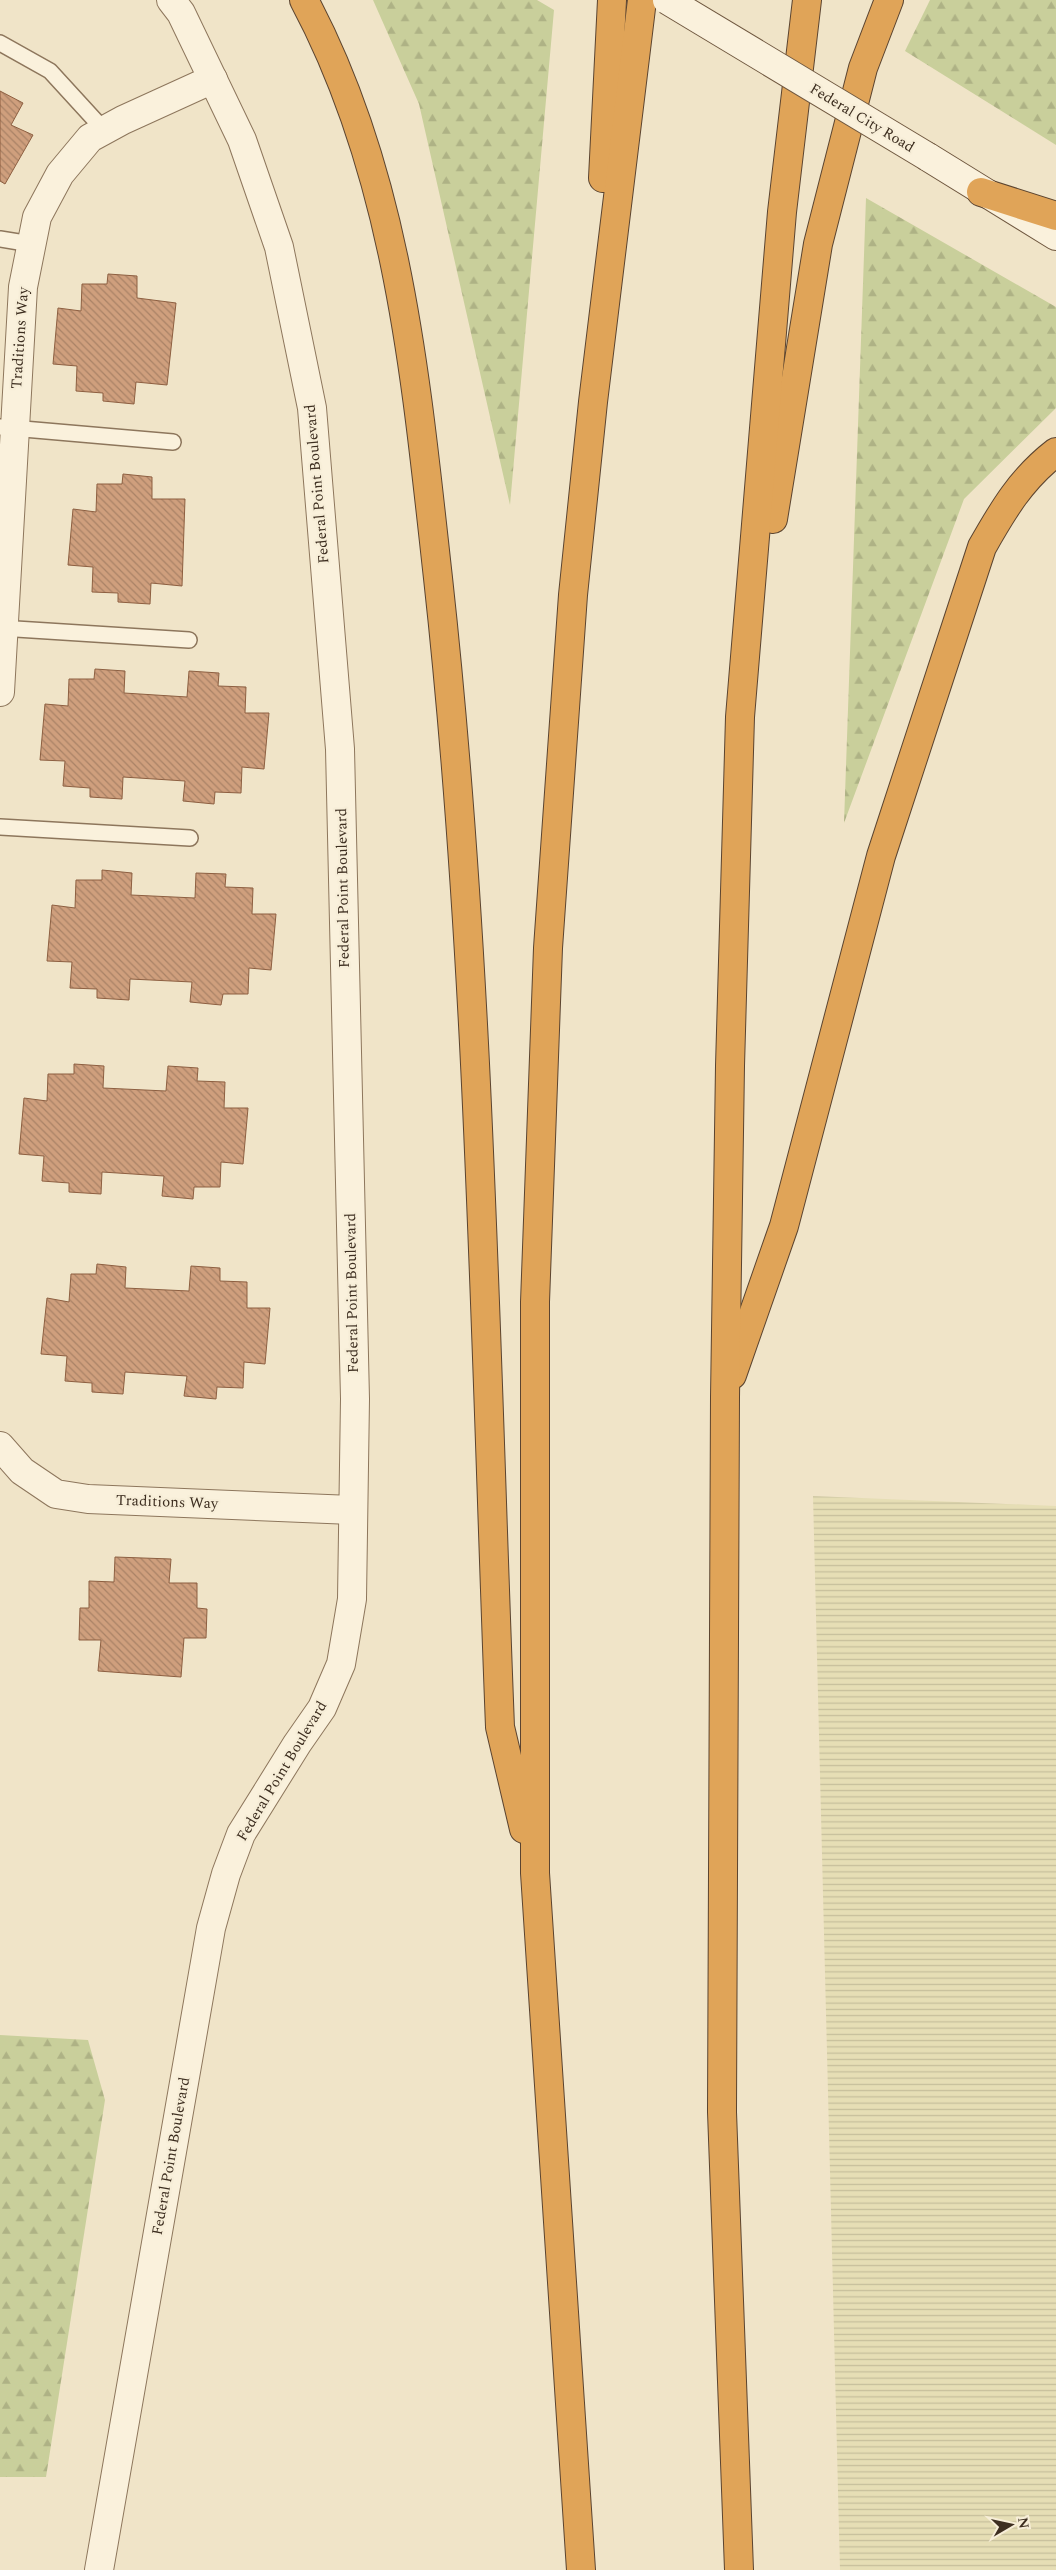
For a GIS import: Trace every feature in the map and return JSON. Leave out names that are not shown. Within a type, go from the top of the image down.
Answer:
[{"type":"highway","points":[[304,0],[318,28],[356,120],[387,226],[407,322],[418,392],[449,680],[472,1006],[500,1727],[535,1873]]},
{"type":"highway","points":[[592,402],[612,0]]},
{"type":"highway","points":[[581,2570],[535,1873],[535,1302],[548,948],[573,595],[592,402],[642,0]]},
{"type":"highway","points":[[739,2570],[722,2112],[725,1398],[730,1066],[740,718],[782,212],[807,0]]},
{"type":"highway","points":[[740,718],[818,244],[864,68],[889,0]]},
{"type":"highway","points":[[981,192],[1056,216]]},
{"type":"highway","points":[[725,1398],[784,1226],[881,856],[982,547],[1007,502],[1039,466],[1056,452]]},
{"type":"street","name":"Federal Point Boulevard","points":[[99,2570],[211,1928],[226,1874],[241,1834],[297,1744],[322,1708],[341,1664],[352,1599],[354,1399],[340,749],[312,408],[279,247],[242,140],[181,13],[171,0]]},
{"type":"street","name":"Federal City Road","points":[[667,0],[1056,236]]},
{"type":"street","name":"Traditions Way","points":[[0,692],[7,427],[23,287],[37,217],[60,174],[90,138],[123,120],[213,79]]},
{"type":"street","name":"Traditions Way","points":[[0,1446],[22,1471],[56,1494],[88,1499],[352,1510]]},
{"type":"lane","points":[[0,43],[50,71],[104,130]]},
{"type":"lane","points":[[0,239],[31,244]]},
{"type":"lane","points":[[7,427],[173,442]]},
{"type":"lane","points":[[2,628],[189,640]]},
{"type":"lane","points":[[0,828],[190,838]]},
{"type":"shaded area","points":[[813,1496],[1056,1506],[1056,2570],[840,2570]]},
{"type":"green space","points":[[373,0],[537,0],[554,10],[510,505],[419,104]]},
{"type":"green space","points":[[930,0],[1056,0],[1056,145],[905,51]]},
{"type":"green space","points":[[866,198],[1056,307],[1056,408],[964,499],[844,823]]},
{"type":"green space","points":[[0,2035],[88,2040],[105,2100],[46,2477],[0,2477]]},
{"type":"building","points":[[0,91],[23,103],[11,125],[33,135],[5,184],[0,181]]},
{"type":"building","points":[[108,274],[137,276],[137,298],[176,303],[167,385],[136,382],[134,404],[103,401],[103,393],[76,391],[77,366],[53,364],[58,308],[81,311],[82,284],[107,284]]},
{"type":"building","points":[[123,474],[152,477],[152,499],[185,499],[182,586],[151,583],[150,604],[118,602],[118,593],[92,592],[93,567],[68,565],[73,509],[96,512],[97,484],[122,484]]},
{"type":"building","points":[[95,669],[125,671],[124,693],[187,697],[189,671],[219,673],[218,686],[246,687],[245,713],[269,713],[264,769],[242,767],[241,793],[215,792],[214,804],[183,801],[185,781],[123,777],[122,799],[90,797],[90,788],[63,786],[65,761],[40,760],[45,704],[68,706],[69,679],[94,679]]},
{"type":"building","points":[[102,870],[132,873],[131,895],[195,898],[196,873],[226,874],[225,887],[253,888],[252,914],[276,914],[271,970],[249,968],[248,994],[223,994],[221,1005],[190,1002],[192,982],[130,979],[129,1000],[97,998],[97,989],[70,988],[72,962],[47,961],[52,905],[75,908],[76,880],[102,880]]},
{"type":"building","points":[[74,1064],[104,1066],[103,1088],[166,1091],[168,1066],[198,1068],[197,1081],[225,1082],[224,1108],[248,1108],[243,1164],[221,1162],[220,1187],[194,1187],[193,1199],[162,1196],[164,1176],[102,1172],[101,1194],[69,1192],[69,1183],[42,1181],[44,1156],[19,1154],[24,1098],[47,1101],[48,1074],[74,1074]]},
{"type":"building","points":[[97,1264],[126,1267],[125,1288],[189,1291],[191,1266],[220,1268],[220,1281],[247,1282],[247,1308],[270,1308],[265,1364],[244,1362],[243,1388],[217,1387],[216,1399],[184,1396],[187,1376],[125,1372],[123,1394],[92,1392],[92,1383],[65,1381],[67,1356],[41,1354],[47,1298],[69,1302],[71,1274],[96,1274]]},
{"type":"building","points":[[115,1557],[171,1559],[169,1583],[197,1583],[197,1608],[207,1609],[206,1638],[184,1638],[181,1677],[98,1671],[101,1640],[79,1640],[80,1608],[89,1608],[89,1581],[114,1582]]}]
